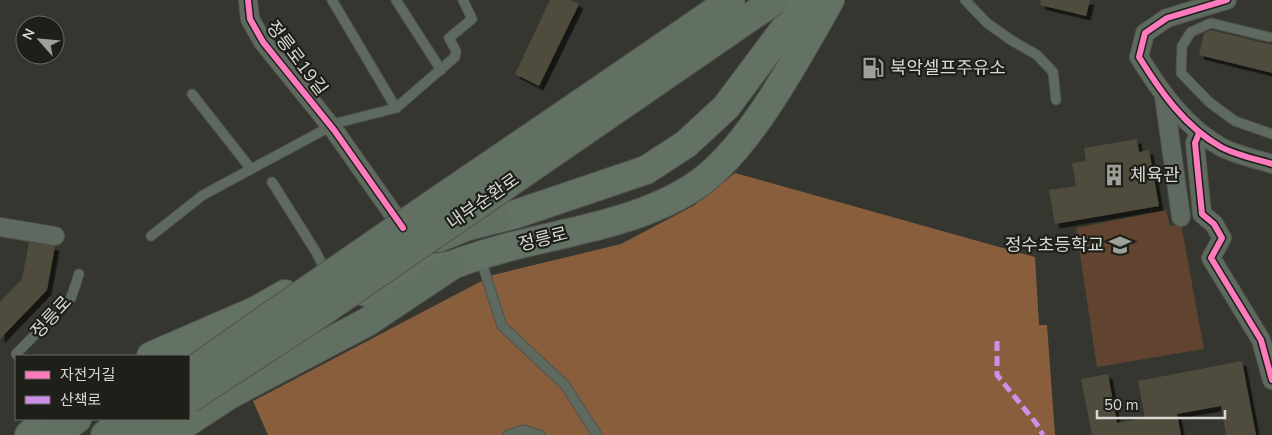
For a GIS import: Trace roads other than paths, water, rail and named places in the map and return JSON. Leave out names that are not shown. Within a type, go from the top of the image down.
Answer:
[{"type":"highway","name":"내부순환로","points":[[190,372],[351,258],[566,114],[731,0]]},
{"type":"highway","name":"내부순환로","points":[[190,398],[316,316],[775,0]]},
{"type":"highway","points":[[190,357],[236,331],[373,264],[465,227],[496,219]]},
{"type":"highway","points":[[168,435],[229,394],[367,322],[451,266]]},
{"type":"highway","points":[[54,435],[76,420]]},
{"type":"highway","points":[[105,435],[125,420]]},
{"type":"highway","points":[[136,435],[157,420]]},
{"type":"main road","name":"정릉로","points":[[416,224],[496,219],[646,170],[686,144],[726,107],[806,0]]},
{"type":"main road","name":"정릉로","points":[[190,399],[216,388],[374,287],[395,277],[420,270],[451,266],[479,255],[610,222],[655,207],[693,187],[727,158],[758,120],[830,0]]},
{"type":"main road","name":"정릉로","points":[[152,355],[257,310],[324,268],[467,200],[486,194],[569,196]]},
{"type":"main road","points":[[29,435],[47,420]]},
{"type":"main road","points":[[109,435],[142,420]]},
{"type":"street","name":"정릉로19길","points":[[248,0],[250,19],[263,42],[356,161],[416,224]]},
{"type":"street","points":[[1227,0],[1167,18],[1145,33],[1139,57],[1164,94],[1199,133],[1223,148],[1272,164]]},
{"type":"street","points":[[1164,94],[1181,217]]},
{"type":"street","points":[[1199,133],[1195,144],[1202,214],[1214,224],[1222,238],[1211,258],[1261,340],[1272,380]]},
{"type":"street","points":[[0,227],[55,236]]},
{"type":"lane","points":[[332,0],[396,108]]},
{"type":"lane","points":[[396,0],[441,70]]},
{"type":"lane","points":[[151,236],[203,195],[251,169],[346,120],[396,108],[441,70],[456,54],[449,38],[471,21],[463,0]]},
{"type":"lane","points":[[965,0],[987,23],[1010,40],[1037,55],[1053,72],[1056,100]]},
{"type":"lane","points":[[1269,37],[1211,23],[1191,32],[1182,46],[1181,73],[1209,102],[1234,122],[1272,134]]},
{"type":"lane","points":[[192,94],[251,169]]},
{"type":"lane","points":[[272,182],[324,268]]},
{"type":"lane","points":[[479,255],[502,326],[565,385],[597,435]]},
{"type":"lane","name":"정릉로","points":[[17,355],[71,298],[79,274]]},
{"type":"lane","points":[[508,435],[524,430],[540,435]]},
{"type":"place","name":"북악셀프주유소","points":[[873,68]]},
{"type":"place","name":"체육관","points":[[1114,175]]},
{"type":"place","name":"정수초등학교","points":[[1120,245]]}]
